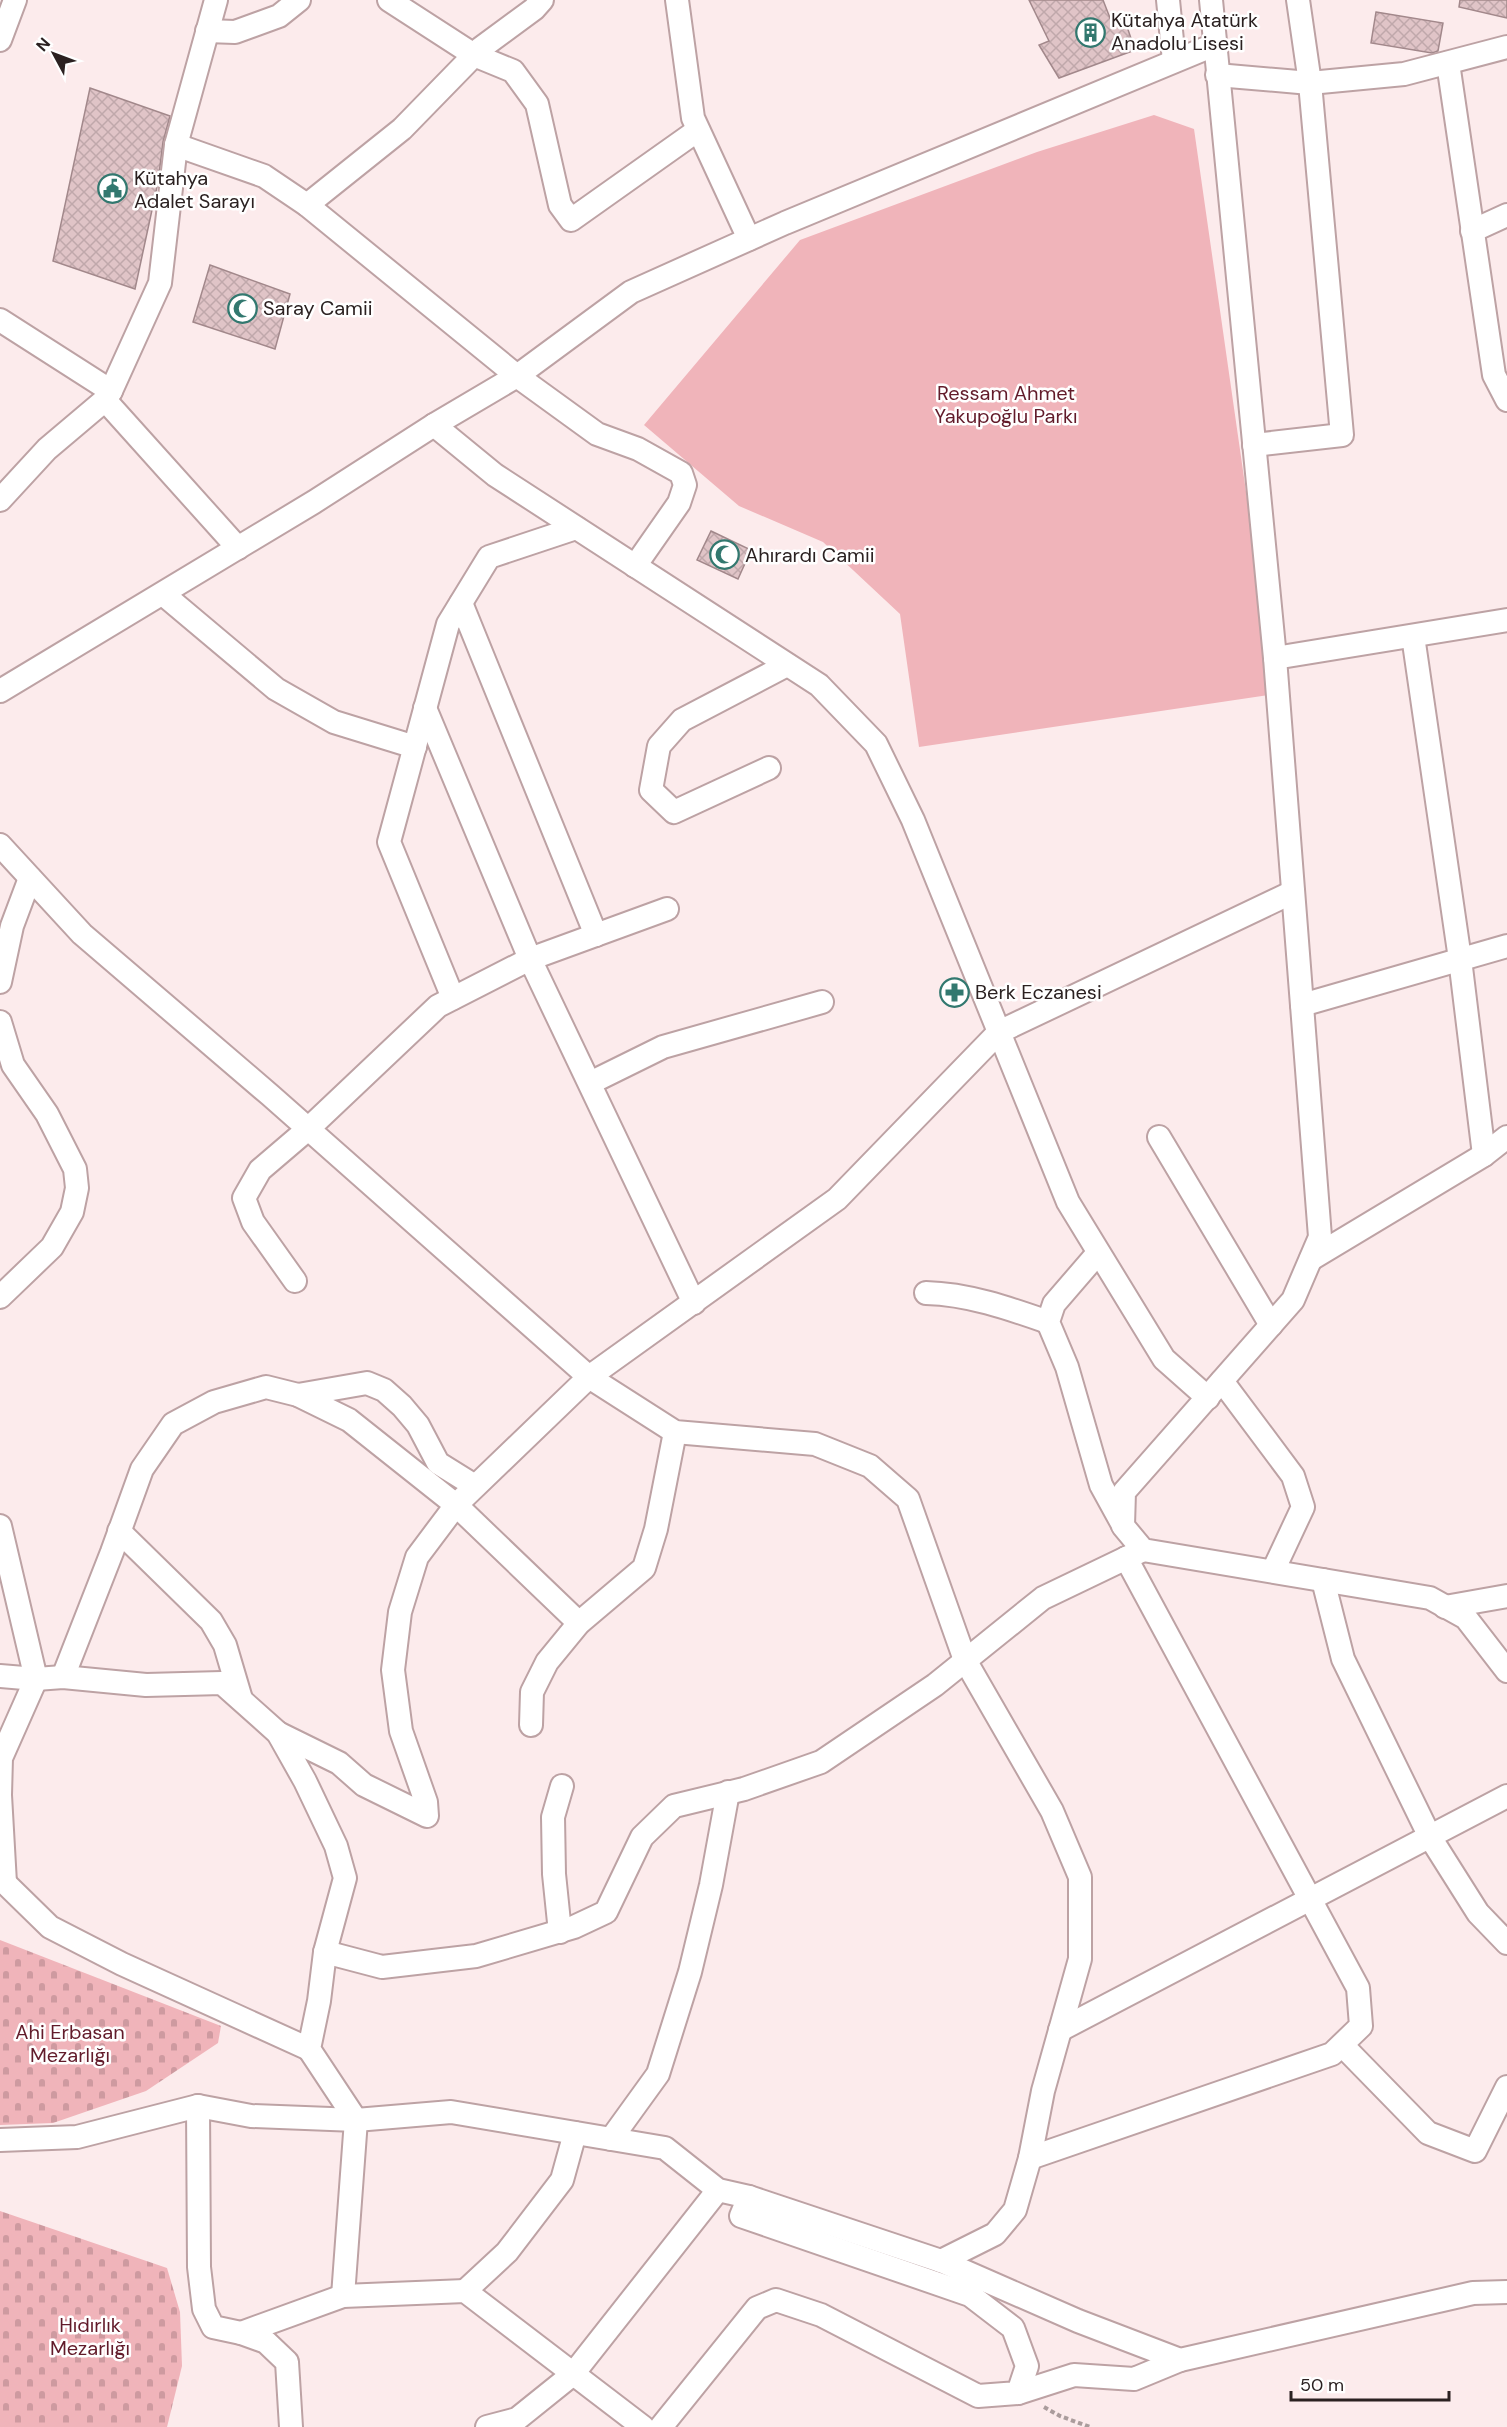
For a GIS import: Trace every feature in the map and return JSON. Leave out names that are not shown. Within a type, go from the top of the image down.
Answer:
[{"type":"street","points":[[0,40],[15,0]]},
{"type":"street","points":[[0,500],[47,449],[108,396],[160,283],[176,145],[216,0]]},
{"type":"street","points":[[207,31],[236,32],[279,16],[299,0]]},
{"type":"street","points":[[389,0],[474,55],[513,71],[537,104],[560,205],[572,220],[698,130]]},
{"type":"street","points":[[307,205],[402,129],[474,55],[534,9],[542,0]]},
{"type":"street","points":[[677,0],[693,118],[749,239]]},
{"type":"street","points":[[1168,0],[1174,61]]},
{"type":"street","points":[[1123,1526],[1124,1492],[1293,1300],[1320,1237],[1275,658],[1211,0]]},
{"type":"street","points":[[1254,445],[1342,435],[1310,83],[1298,0]]},
{"type":"street","points":[[0,691],[314,502],[434,425],[517,376],[631,292],[749,239],[1214,45]]},
{"type":"street","points":[[1217,75],[1310,83],[1404,74],[1507,48]]},
{"type":"street","points":[[1448,63],[1494,375],[1507,400]]},
{"type":"street","points":[[176,145],[264,176],[307,205],[517,376],[597,434],[638,449],[681,473],[685,485],[679,503],[635,566]]},
{"type":"street","points":[[1472,231],[1507,215]]},
{"type":"street","points":[[0,320],[108,396],[238,548]]},
{"type":"street","points":[[434,425],[495,475],[819,685],[876,744],[913,820],[1068,1202],[1164,1359],[1215,1389],[1293,1476],[1303,1507],[1273,1572]]},
{"type":"street","points":[[453,998],[389,842],[447,624],[489,557],[576,528]]},
{"type":"street","points":[[163,594],[276,689],[334,722],[415,747]]},
{"type":"street","points":[[461,603],[596,935]]},
{"type":"street","points":[[1275,658],[1507,620]]},
{"type":"street","points":[[1413,636],[1460,959],[1484,1155]]},
{"type":"street","points":[[769,768],[674,812],[651,790],[659,746],[682,720],[787,665]]},
{"type":"street","points":[[425,708],[530,959],[694,1303]]},
{"type":"street","points":[[0,845],[82,934],[308,1129],[589,1377],[675,1432],[815,1444],[870,1466],[908,1499],[965,1660],[1052,1811],[1080,1877],[1080,1959],[1043,2091],[1030,2158],[1015,2210],[995,2234],[941,2261]]},
{"type":"street","points":[[0,982],[12,926],[30,878]]},
{"type":"street","points":[[0,1676],[36,1679],[63,1677],[147,1685],[222,1683],[278,1733],[339,1763],[364,1785],[427,1816],[426,1802],[401,1731],[393,1670],[400,1612],[417,1557],[456,1505],[589,1377],[837,1199],[999,1032],[1293,892]]},
{"type":"street","points":[[295,1281],[253,1222],[244,1198],[260,1170],[308,1129],[438,1006],[530,959],[667,909]]},
{"type":"street","points":[[1302,1005],[1507,946]]},
{"type":"street","points":[[590,1083],[663,1047],[822,1002]]},
{"type":"street","points":[[0,1022],[7,1066],[47,1114],[75,1169],[77,1188],[72,1212],[52,1247],[3,1291]]},
{"type":"street","points":[[1159,1137],[1271,1325]]},
{"type":"street","points":[[1311,1259],[1484,1155],[1507,1137]]},
{"type":"street","points":[[1030,2158],[1332,2054],[1361,2026],[1358,1988],[1310,1899],[1101,1485],[1067,1367],[1048,1322],[1054,1304],[1098,1253]]},
{"type":"street","points":[[926,1293],[949,1294],[1005,1307],[1048,1322]]},
{"type":"street","points":[[298,1395],[367,1383],[384,1390],[418,1425],[438,1464],[476,1486]]},
{"type":"street","points":[[63,1677],[141,1468],[173,1424],[214,1402],[266,1387],[298,1395],[349,1420],[456,1505],[579,1623]]},
{"type":"street","points":[[531,1725],[532,1692],[547,1662],[579,1623],[644,1568],[656,1529],[675,1432]]},
{"type":"street","points":[[0,1526],[36,1679],[1,1758],[3,1878],[50,1927],[123,1964],[309,2049],[356,2120],[343,2296]]},
{"type":"street","points":[[119,1532],[211,1621],[225,1645],[242,1700]]},
{"type":"street","points":[[325,1952],[382,1967],[476,1956],[560,1932],[606,1912],[642,1837],[674,1806],[728,1792],[822,1762],[934,1685],[1043,1598],[1134,1554],[1273,1572],[1430,1598],[1466,1618],[1507,1671]]},
{"type":"street","points":[[1323,1580],[1343,1659],[1430,1837],[1478,1913],[1507,1943]]},
{"type":"street","points":[[1445,1607],[1507,1596]]},
{"type":"street","points":[[278,1733],[305,1781],[336,1846],[345,1878],[325,1952],[319,2001],[309,2049]]},
{"type":"street","points":[[560,1932],[554,1874],[553,1817],[562,1786]]},
{"type":"street","points":[[611,2139],[658,2074],[693,1961],[711,1885],[728,1792]]},
{"type":"street","points":[[1060,2030],[1507,1796]]},
{"type":"street","points":[[1342,2045],[1428,2133],[1476,2151],[1507,2087]]},
{"type":"street","points":[[198,2106],[199,2267],[204,2309],[213,2327],[241,2333],[266,2342],[287,2362],[291,2427]]},
{"type":"street","points":[[0,2140],[77,2137],[198,2106],[251,2116],[356,2120],[451,2112],[665,2148],[718,2190],[749,2197],[941,2261],[1078,2321],[1180,2360]]},
{"type":"street","points":[[465,2292],[507,2252],[562,2180],[575,2133]]},
{"type":"street","points":[[487,2427],[517,2419],[573,2374],[718,2190]]},
{"type":"street","points":[[749,2197],[741,2216],[970,2295],[1013,2328],[1027,2366],[1018,2393]]},
{"type":"street","points":[[241,2333],[343,2296],[465,2292],[643,2427]]},
{"type":"street","points":[[661,2427],[757,2308],[776,2300],[821,2315],[978,2396],[1018,2393],[1074,2375],[1134,2379],[1180,2360],[1473,2293],[1507,2292]]},
{"type":"path","points":[[1018,2393],[1060,2416],[1090,2427]]},
{"type":"green space","name":"Ressam Ahmet Yakupoğlu Parkı","points":[[1154,115],[1194,129],[1275,694],[919,747],[900,614],[823,542],[739,506],[644,425],[800,240],[1037,152]]},
{"type":"green space","name":"Ahi Erbasan Mezarlığı","points":[[0,1940],[221,2026],[218,2043],[146,2091],[53,2123],[0,2125]]},
{"type":"green space","name":"Hıdırlık Mezarlığı","points":[[0,2211],[167,2268],[180,2312],[182,2366],[167,2427],[0,2427]]},
{"type":"building","name":"Kütahya Atatürk Anadolu Lisesi","points":[[1029,0],[1103,0],[1110,18],[1122,12],[1135,50],[1059,78],[1039,45],[1049,41]]},
{"type":"building","points":[[1460,0],[1507,0],[1507,18],[1459,7]]},
{"type":"building","points":[[1376,12],[1443,23],[1438,51],[1432,53],[1371,43]]},
{"type":"building","name":"Kütahya Adalet Sarayı","points":[[90,88],[170,116],[135,289],[53,261]]},
{"type":"building","name":"Saray Camii","points":[[210,265],[290,294],[275,349],[193,322]]},
{"type":"building","name":"Ahırardı Camii","points":[[711,531],[751,550],[738,579],[697,560]]},
{"type":"place","name":"Kütahya Atatürk Anadolu Lisesi","points":[[1090,32]]},
{"type":"place","name":"Kütahya Adalet Sarayı","points":[[113,189]]},
{"type":"place","name":"Saray Camii","points":[[242,308]]},
{"type":"place","name":"Ahırardı Camii","points":[[724,555]]},
{"type":"place","name":"Berk Eczanesi","points":[[954,992]]}]
